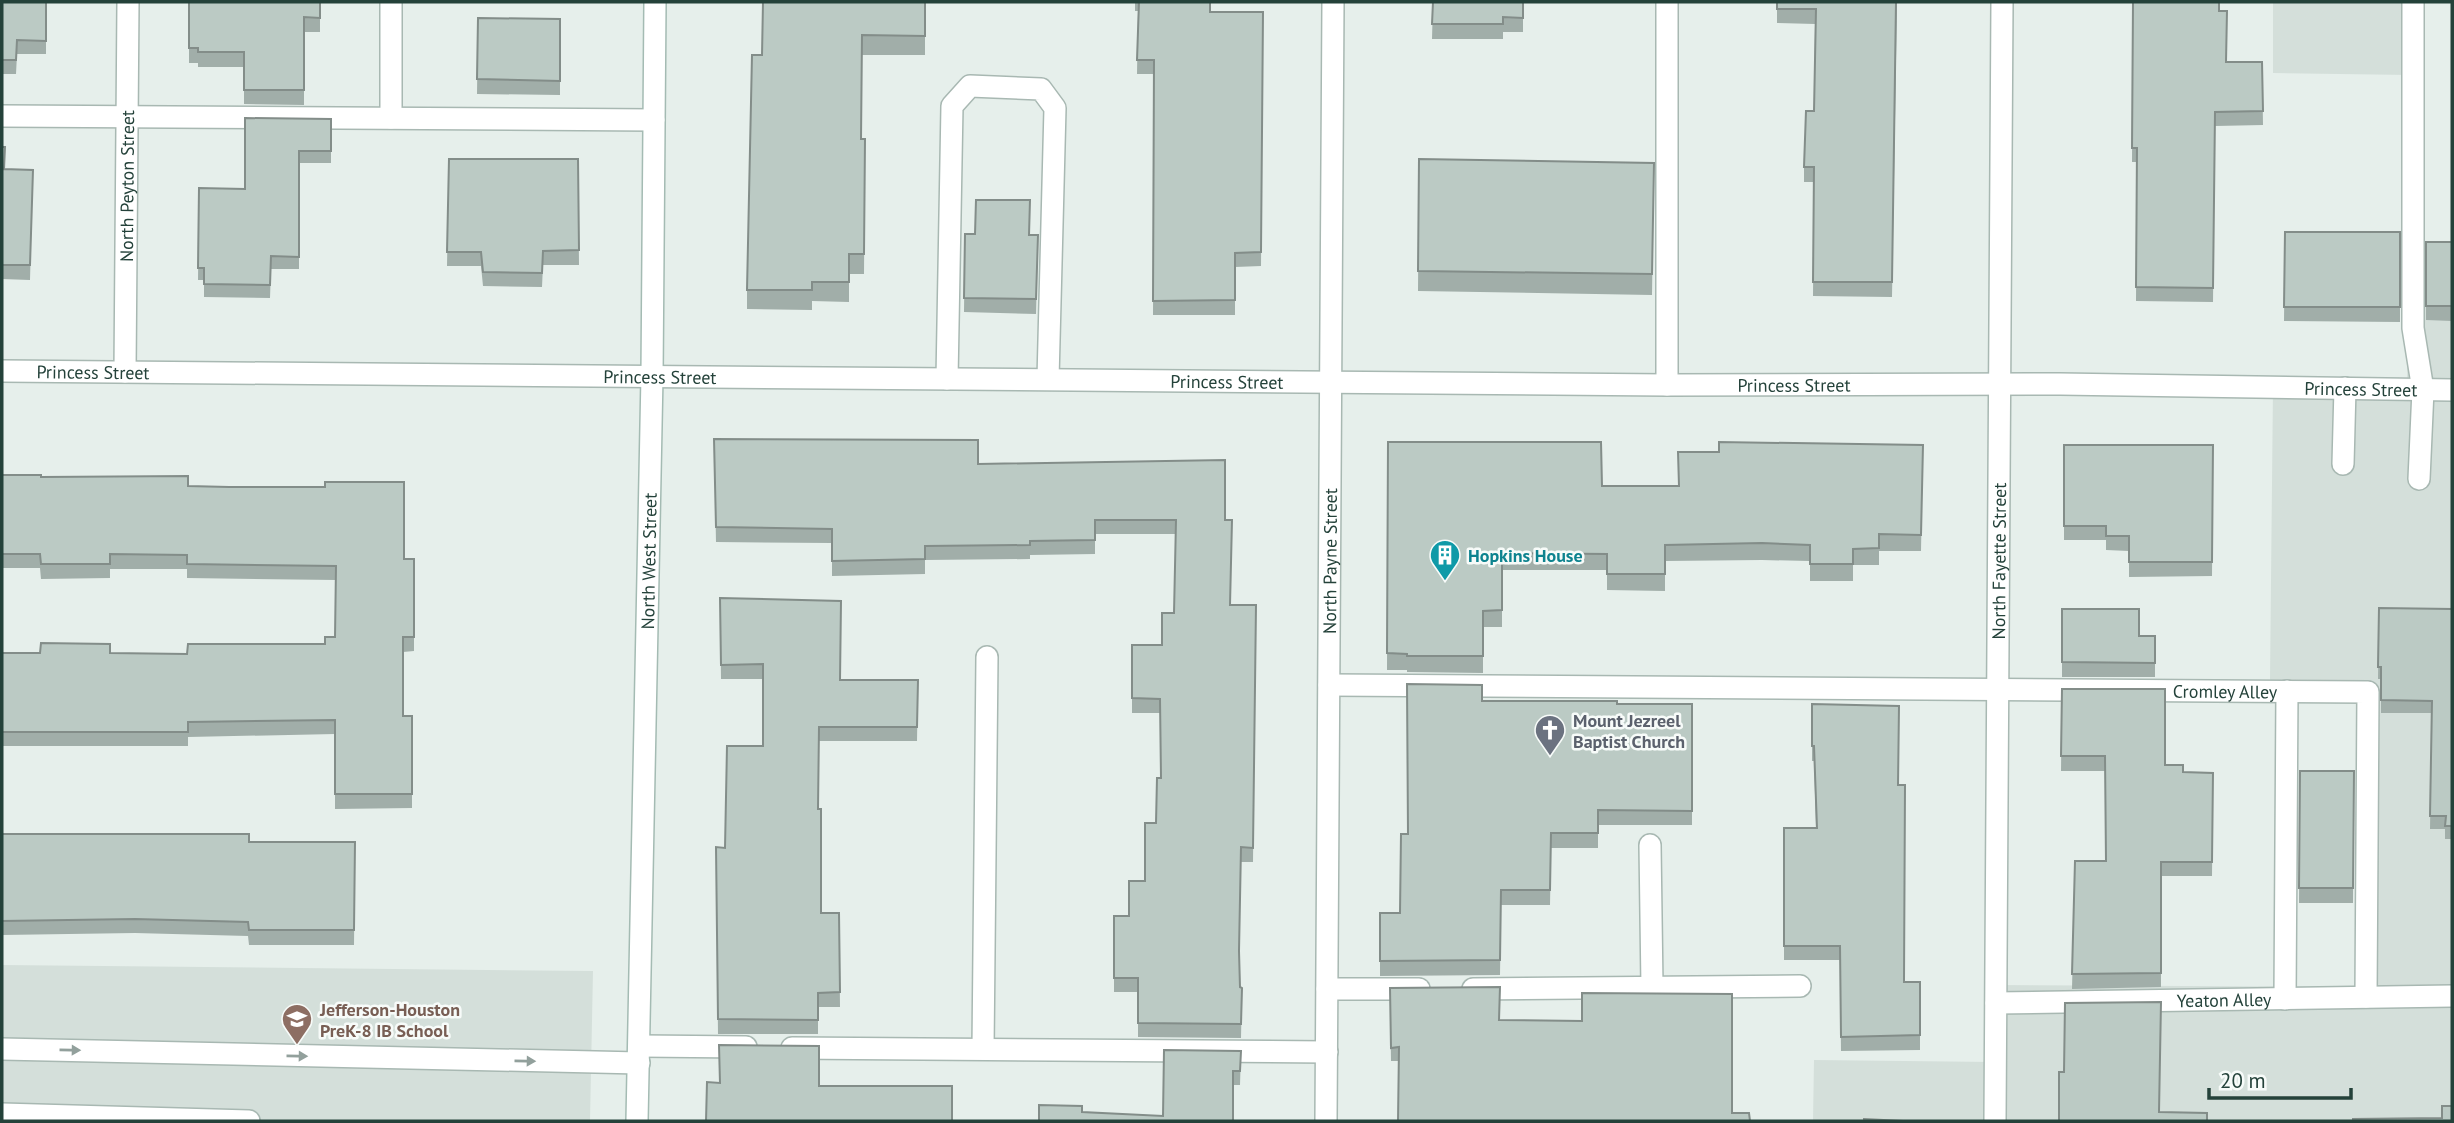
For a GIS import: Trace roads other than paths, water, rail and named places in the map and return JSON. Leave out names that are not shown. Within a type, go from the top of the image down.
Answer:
[{"type":"street","name":"North Peyton Street","points":[[125,372],[128,2]]},
{"type":"street","points":[[391,2],[391,118]]},
{"type":"street","name":"North West Street","points":[[637,1121],[652,376],[655,2]]},
{"type":"street","name":"North Payne Street","points":[[1326,1121],[1333,2]]},
{"type":"street","points":[[1667,2],[1667,385]]},
{"type":"street","name":"North Fayette Street","points":[[1995,1121],[2001,2]]},
{"type":"street","points":[[2413,2],[2413,328],[2423,390],[2419,479]]},
{"type":"street","points":[[947,379],[952,106],[970,86],[1041,89],[1055,108],[1048,379]]},
{"type":"street","points":[[2,116],[654,120]]},
{"type":"street","name":"Princess Street","points":[[2,371],[1667,385],[2001,384],[2452,390]]},
{"type":"street","points":[[2343,464],[2345,388]]},
{"type":"street","points":[[984,1049],[987,657]]},
{"type":"street","name":"Cromley Alley","points":[[1329,685],[2368,692],[2366,997]]},
{"type":"street","points":[[2285,999],[2287,691]]},
{"type":"street","points":[[1650,845],[1651,987]]},
{"type":"street","points":[[1327,989],[1800,986]]},
{"type":"street","name":"Yeaton Alley","points":[[1996,1003],[2452,996]]},
{"type":"street","points":[[2,1049],[639,1055],[984,1049],[1326,1052]]},
{"type":"street","points":[[2,1114],[249,1121]]},
{"type":"place","name":"Hopkins House","points":[[1445,582]]},
{"type":"place","name":"Mount Jezreel Baptist Church","points":[[1550,757]]},
{"type":"place","name":"Jefferson-Houston PreK-8 IB School","points":[[297,1046]]}]
